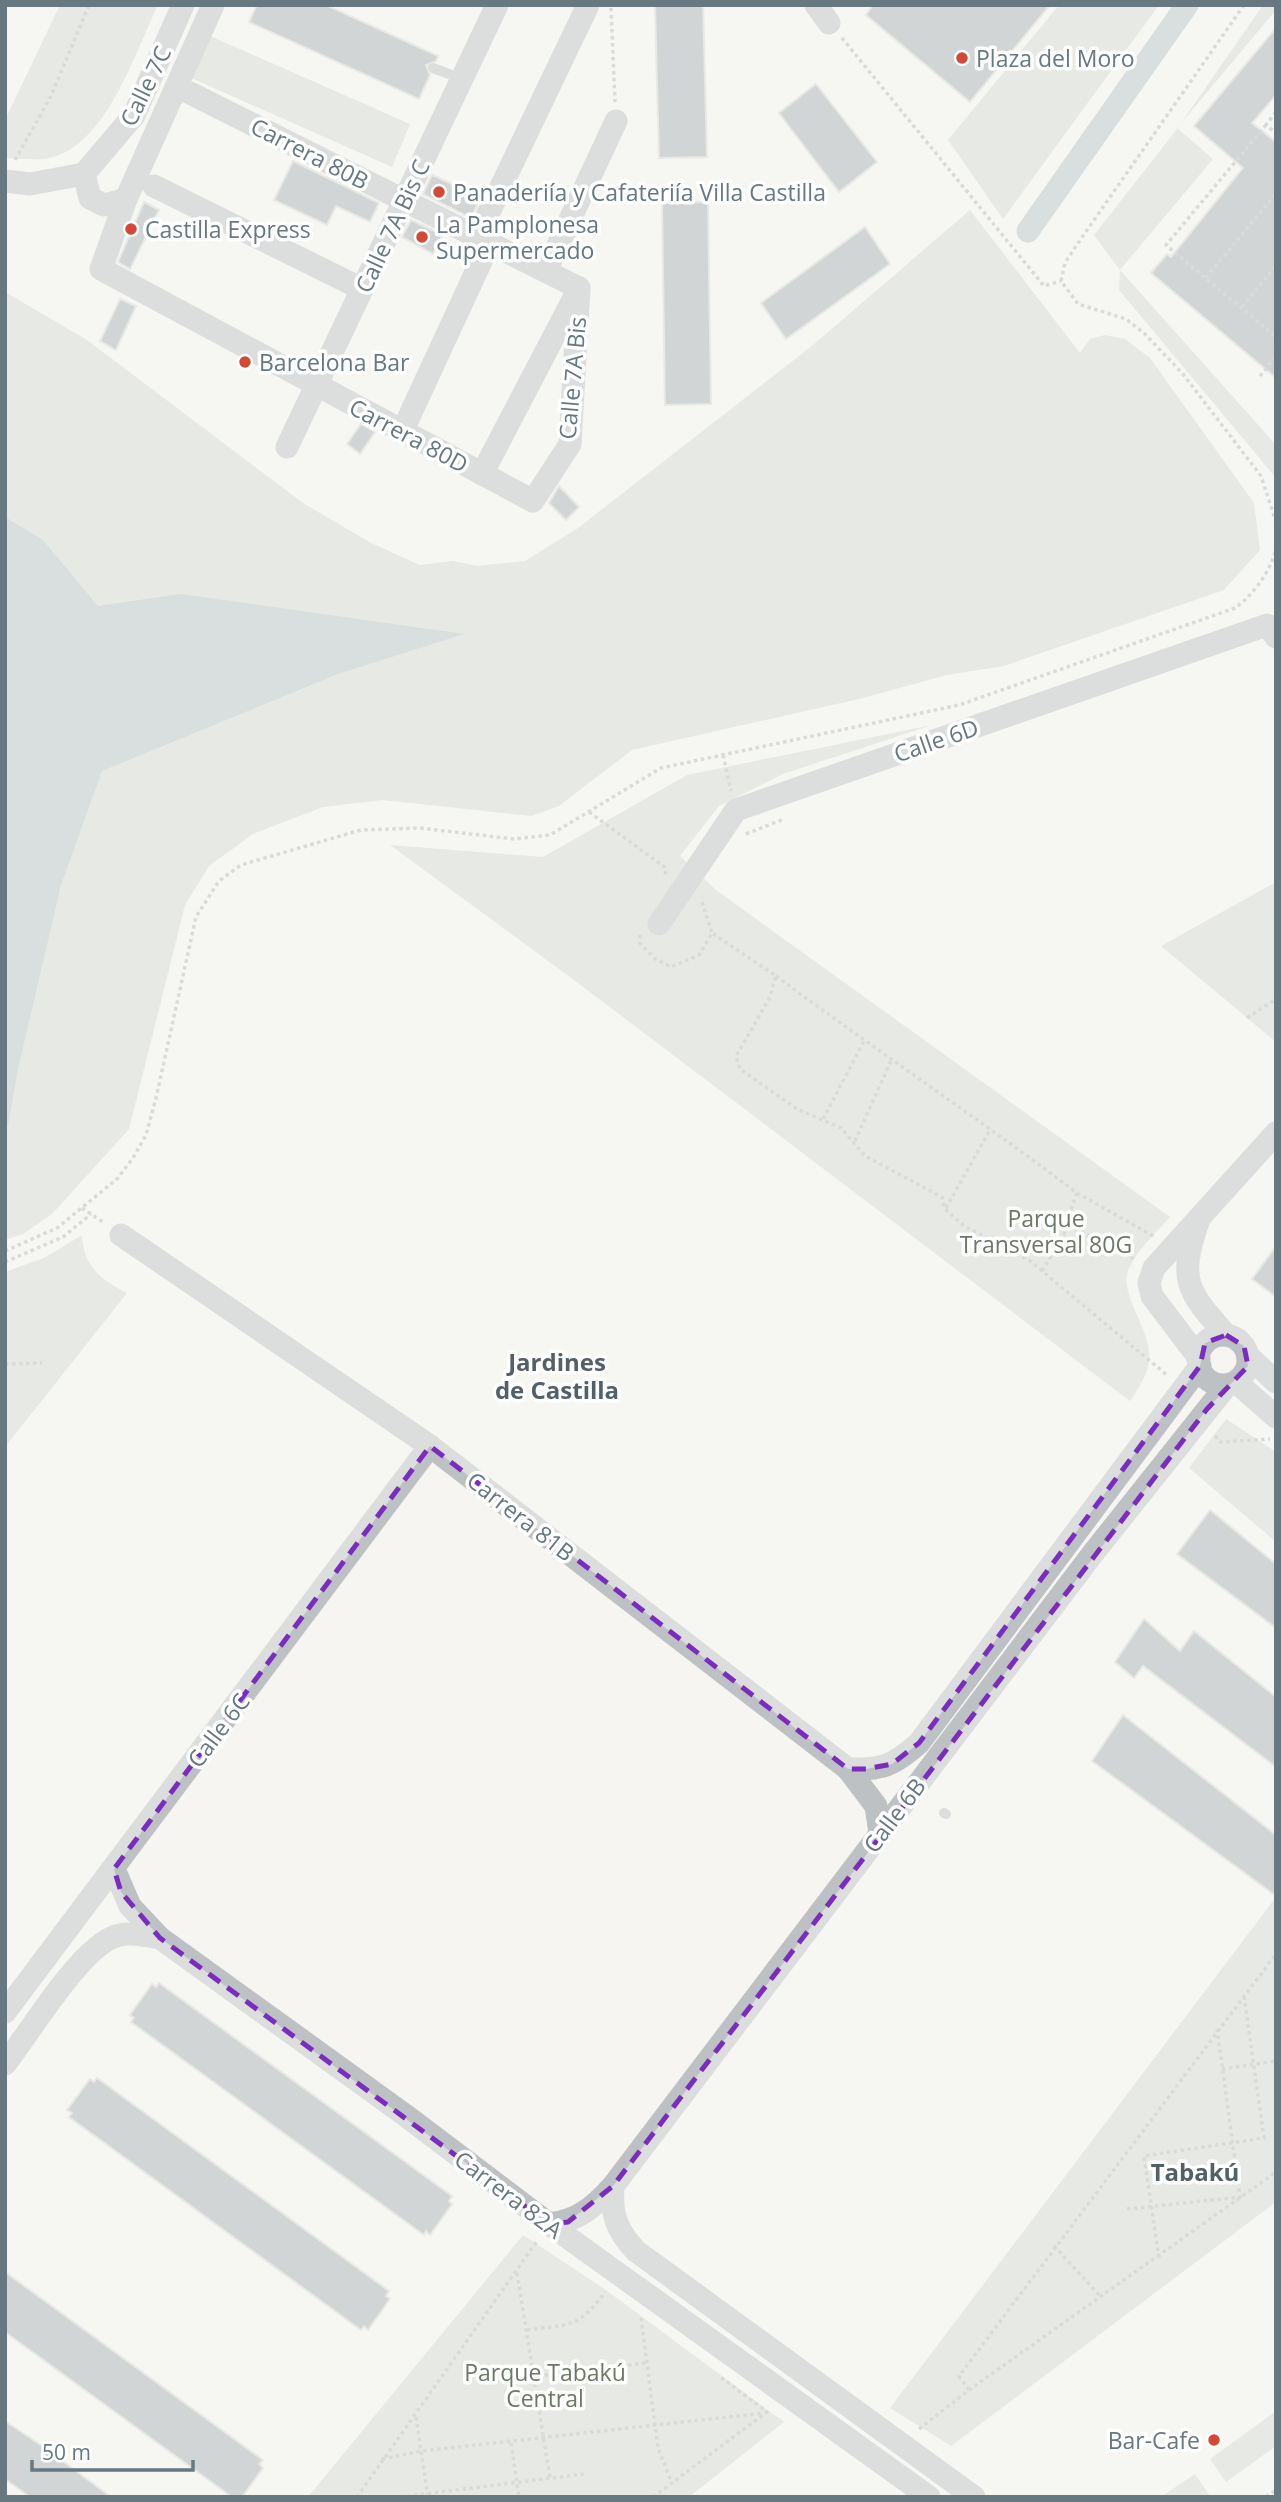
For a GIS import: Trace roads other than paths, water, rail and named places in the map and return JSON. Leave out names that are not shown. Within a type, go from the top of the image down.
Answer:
[{"type":"street","name":"Calle 7C","points":[[84,174],[134,115],[183,5]]},
{"type":"street","name":"Calle 7C","points":[[101,269],[126,198],[213,5]]},
{"type":"street","name":"Calle 7A Bis C","points":[[287,447],[497,5]]},
{"type":"street","points":[[402,432],[483,240],[588,5]]},
{"type":"street","name":"Carrera 80B","points":[[190,93],[579,288]]},
{"type":"street","points":[[546,271],[616,121]]},
{"type":"street","points":[[8,173],[30,184],[84,174],[90,198],[104,205],[126,198]]},
{"type":"street","points":[[153,186],[362,289]]},
{"type":"street","name":"Carrera 80D","points":[[101,269],[533,501]]},
{"type":"street","points":[[482,474],[579,288]]},
{"type":"street","name":"Calle 7A Bis","points":[[533,501],[570,444],[579,288]]},
{"type":"street","name":"Calle 6D","points":[[649,924],[736,810],[1271,631]]},
{"type":"street","points":[[1276,1133],[1171,1246],[1154,1268],[1149,1283],[1152,1297],[1209,1380],[1231,1383],[1276,1417]]},
{"type":"street","points":[[1201,1216],[1190,1247],[1186,1275],[1201,1307],[1226,1335],[1244,1346],[1248,1366],[1231,1383]]},
{"type":"street","name":"Carrera 81B","points":[[121,1235],[430,1446],[848,1769],[876,1806],[880,1833]]},
{"type":"street","points":[[1199,1362],[1205,1343],[1219,1335],[1226,1335]]},
{"type":"street","points":[[1248,1356],[1276,1382]]},
{"type":"street","name":"Calle 6B","points":[[848,1769],[878,1769],[892,1765],[919,1743],[1183,1388],[1199,1362]]},
{"type":"street","name":"Calle 6B","points":[[549,2224],[568,2222],[584,2214],[613,2186],[880,1833],[1207,1409],[1231,1383]]},
{"type":"street","name":"Calle 6C","points":[[5,2012],[430,1446]]},
{"type":"street","name":"Carrera 82A","points":[[114,1868],[130,1906],[160,1938],[405,2115],[549,2224],[929,2497]]},
{"type":"street","points":[[5,2064],[81,1964],[96,1949],[111,1938],[127,1934],[160,1938]]},
{"type":"street","points":[[613,2186],[611,2209],[617,2229],[636,2251],[974,2497]]},
{"type":"lane","points":[[433,68],[462,79]]},
{"type":"waterway","points":[[1028,231],[1187,5]]},
{"type":"place","name":"Plaza del Moro","points":[[962,58]]},
{"type":"place","name":"Panaderiía y Cafateriía Villa Castilla","points":[[439,192]]},
{"type":"place","name":"Castilla Express","points":[[131,229]]},
{"type":"place","name":"La Pamplonesa Supermercado","points":[[422,237]]},
{"type":"place","name":"Barcelona Bar","points":[[245,362]]},
{"type":"place","name":"Bar-Cafe","points":[[1214,2440]]},
{"type":"district","name":"Jardines de Castilla","points":[[557,1375]]},
{"type":"district","name":"Tabakú","points":[[1195,2171]]},
{"type":"park label","name":"Parque Transversal 80G","points":[[1046,1231]]},
{"type":"park label","name":"Parque Tabakú Central","points":[[545,2385]]}]
